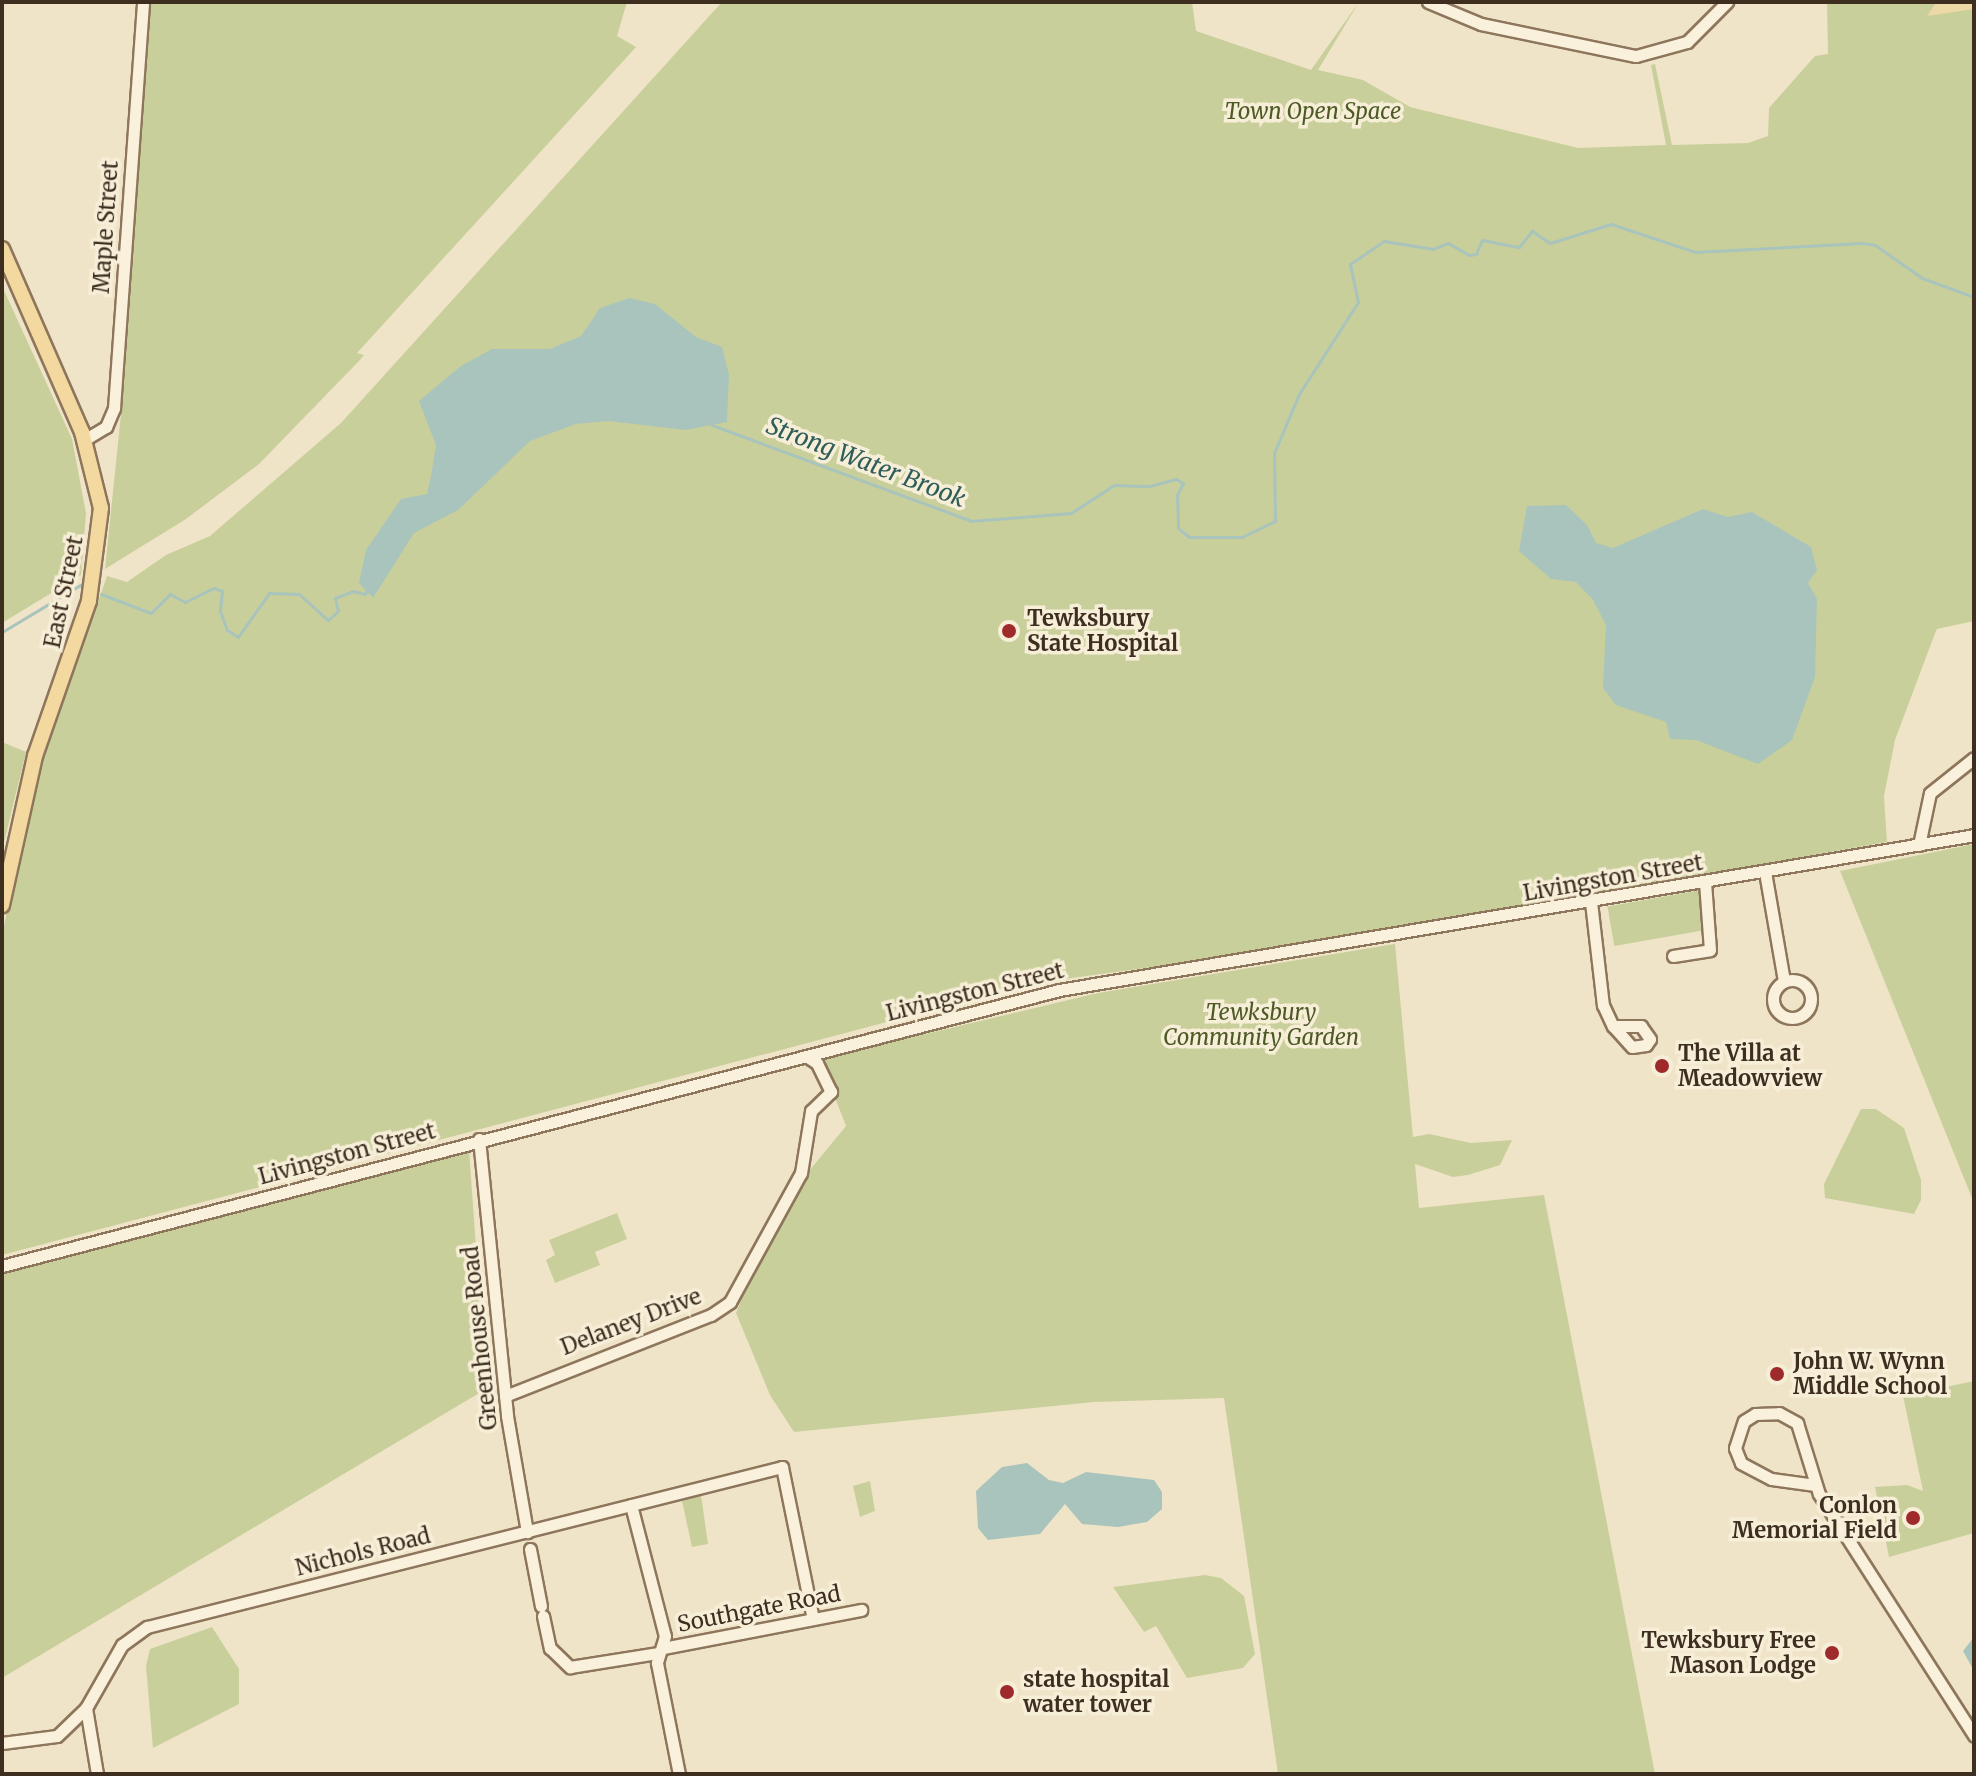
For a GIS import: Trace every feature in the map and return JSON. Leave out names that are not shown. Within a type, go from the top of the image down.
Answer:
[{"type":"main road","name":"East Street","points":[[2,249],[84,440],[101,508],[93,582],[72,659],[35,756],[2,905]]},
{"type":"street","name":"Maple Street","points":[[84,440],[106,427],[114,408],[143,2]]},
{"type":"street","points":[[1428,2],[1481,24],[1636,56],[1687,42],[1727,2]]},
{"type":"street","points":[[1919,845],[1930,793],[1974,758]]},
{"type":"street","name":"Livingston Street","points":[[2,1266],[479,1139],[1090,984],[1591,902],[1974,835]]},
{"type":"street","points":[[1765,872],[1784,981]]},
{"type":"street","points":[[1673,956],[1710,950],[1705,882]]},
{"type":"street","points":[[1591,902],[1599,994],[1613,1026]]},
{"type":"street","name":"Delaney Drive","points":[[505,1396],[638,1339],[711,1315],[730,1302],[801,1173],[811,1111],[831,1092],[817,1063],[806,1056]]},
{"type":"street","name":"Greenhouse Road","points":[[479,1139],[505,1396],[527,1532]]},
{"type":"street","points":[[1815,1485],[1771,1479],[1741,1463],[1735,1448],[1744,1421],[1755,1414],[1779,1413],[1797,1423],[1815,1485],[1974,1735]]},
{"type":"street","name":"Nichols Road","points":[[2,1743],[57,1736],[86,1708],[122,1645],[147,1627],[782,1467],[813,1619]]},
{"type":"street","points":[[631,1505],[658,1600],[660,1651],[679,1774]]},
{"type":"street","points":[[530,1549],[550,1648],[570,1667],[660,1651]]},
{"type":"street","name":"Southgate Road","points":[[660,1651],[861,1610]]},
{"type":"street","points":[[86,1708],[97,1774]]},
{"type":"green space","points":[[151,2],[627,2],[617,36],[636,47],[357,353],[364,355],[359,361],[259,464],[186,519],[105,569],[124,385]]},
{"type":"green space","name":"Tewksbury State Hospital","points":[[722,2],[1192,2],[1196,31],[1311,70],[1359,2],[1318,70],[1363,80],[1410,107],[1578,148],[1666,145],[1651,65],[1655,64],[1672,145],[1748,143],[1768,136],[1769,108],[1815,56],[1828,54],[1827,2],[1974,2],[1974,621],[1937,629],[1934,636],[1895,740],[1884,796],[1887,842],[1270,951],[1035,983],[2,1255],[2,934],[41,767],[107,576],[127,582],[166,555],[210,536],[341,423]]},
{"type":"green space","points":[[2,286],[72,439],[86,513],[81,575],[2,623]]},
{"type":"green space","points":[[2,742],[26,752],[2,851]]},
{"type":"green space","points":[[1974,844],[1974,1203],[1840,871]]},
{"type":"green space","points":[[1701,890],[1708,929],[1614,946],[1607,906]]},
{"type":"green space","name":"Tewksbury Community Garden","points":[[1395,944],[1413,1137],[1429,1134],[1471,1143],[1512,1140],[1500,1165],[1468,1175],[1453,1177],[1415,1164],[1419,1208],[1544,1195],[1655,1774],[1278,1774],[1224,1398],[1094,1402],[794,1432],[770,1395],[736,1313],[755,1266],[809,1171],[846,1126],[820,1059],[1098,993]]},
{"type":"green space","points":[[1861,1109],[1876,1109],[1904,1128],[1921,1180],[1921,1200],[1914,1214],[1825,1198],[1824,1184]]},
{"type":"green space","points":[[469,1149],[486,1389],[2,1678],[2,1274]]},
{"type":"green space","points":[[617,1213],[627,1239],[595,1252],[600,1265],[555,1283],[546,1260],[555,1255],[549,1240]]},
{"type":"green space","points":[[1974,1381],[1974,1533],[1889,1557],[1875,1487],[1907,1485],[1923,1491],[1903,1396]]},
{"type":"green space","points":[[870,1481],[875,1511],[860,1517],[853,1486]]},
{"type":"green space","points":[[701,1495],[708,1544],[692,1547],[682,1501]]},
{"type":"green space","points":[[1205,1575],[1221,1578],[1244,1596],[1255,1654],[1243,1668],[1187,1678],[1156,1626],[1144,1632],[1113,1587]]},
{"type":"green space","points":[[212,1627],[239,1669],[239,1704],[153,1748],[146,1666],[150,1649]]},
{"type":"sand","points":[[1974,2],[1974,9],[1927,16],[1935,4]]},
{"type":"water","points":[[629,298],[655,304],[696,337],[722,347],[729,375],[727,422],[686,430],[608,421],[576,424],[530,441],[458,510],[414,533],[373,598],[359,583],[366,550],[401,499],[427,494],[436,445],[419,401],[461,366],[492,349],[550,349],[581,336],[600,308]]},
{"type":"water","points":[[1566,505],[1587,525],[1596,543],[1613,548],[1703,509],[1728,517],[1752,512],[1811,547],[1817,570],[1808,583],[1817,599],[1815,677],[1792,740],[1758,764],[1696,740],[1670,739],[1666,722],[1616,705],[1603,688],[1606,625],[1593,600],[1576,582],[1551,579],[1519,551],[1527,506]]},
{"type":"water","points":[[1027,1463],[1049,1480],[1063,1483],[1086,1472],[1154,1480],[1162,1492],[1162,1509],[1147,1522],[1118,1527],[1082,1524],[1065,1504],[1040,1534],[988,1540],[978,1528],[976,1491],[1002,1467]]},
{"type":"water","points":[[1974,1637],[1974,1671],[1963,1651]]},
{"type":"waterway","name":"Strong Water Brook","points":[[712,425],[971,521],[1071,513],[1114,485],[1150,486],[1176,479],[1183,483],[1177,495],[1178,528],[1189,537],[1242,537],[1275,521],[1274,453],[1299,394],[1358,302],[1350,264],[1384,241],[1433,249],[1448,243],[1469,255],[1476,254],[1482,240],[1519,247],[1532,231],[1550,243],[1611,224],[1695,252],[1863,243],[1875,245],[1922,278],[1974,297]]},
{"type":"waterway","name":"Strong Water Brook","points":[[2,632],[82,584]]},
{"type":"waterway","name":"Strong Water Brook","points":[[101,594],[151,613],[170,594],[185,602],[214,588],[222,591],[220,611],[227,630],[238,637],[269,593],[299,594],[328,620],[338,611],[335,598],[353,591],[365,594],[368,587]]},
{"type":"place","name":"Tewksbury State Hospital","points":[[1009,631]]},
{"type":"place","name":"The Villa at Meadowview","points":[[1662,1066]]},
{"type":"place","name":"John W. Wynn Middle School","points":[[1777,1374]]},
{"type":"place","name":"Conlon Memorial Field","points":[[1913,1518]]},
{"type":"place","name":"Tewksbury Free Mason Lodge","points":[[1832,1653]]},
{"type":"place","name":"state hospital water tower","points":[[1007,1692]]},
{"type":"park label","name":"Town Open Space","points":[[1313,112]]}]
